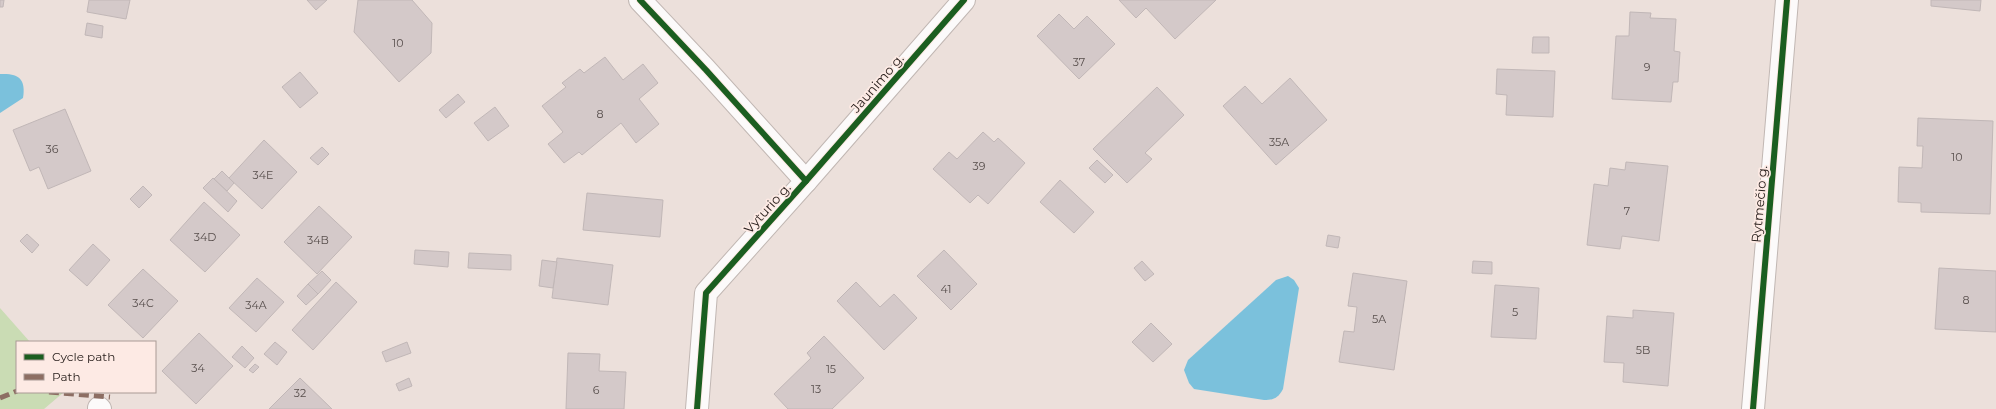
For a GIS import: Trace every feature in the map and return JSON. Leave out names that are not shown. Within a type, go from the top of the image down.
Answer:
[{"type":"street","name":"Vyturio g.","points":[[640,0],[706,70],[806,181],[706,293],[696,409]]},
{"type":"street","name":"Jaunimo g.","points":[[806,181],[964,0]]},
{"type":"street","name":"Rytmečio g.","points":[[1753,409],[1787,0]]},
{"type":"green space","points":[[0,308],[29,341],[16,341],[16,393],[63,393],[44,409],[0,409]]},
{"type":"water","points":[[0,74],[12,75],[20,78],[24,91],[23,98],[0,113]]},
{"type":"water","points":[[1288,276],[1294,280],[1299,288],[1283,389],[1279,395],[1270,400],[1264,400],[1194,389],[1189,383],[1184,370],[1188,360],[1276,280]]},
{"type":"building","points":[[0,0],[4,0],[3,7],[0,7]]},
{"type":"building","points":[[89,0],[130,0],[126,19],[87,12]]},
{"type":"building","points":[[307,0],[327,0],[316,10]]},
{"type":"building","points":[[358,0],[412,0],[432,23],[431,53],[399,82],[354,32]]},
{"type":"building","points":[[1119,0],[1216,0],[1175,39],[1146,8],[1136,18]]},
{"type":"building","points":[[1931,0],[1981,0],[1980,11],[1931,6]]},
{"type":"building","points":[[1630,12],[1651,13],[1650,18],[1676,19],[1674,51],[1680,52],[1678,82],[1673,82],[1671,102],[1612,99],[1616,36],[1629,36]]},
{"type":"building","points":[[1059,14],[1074,29],[1087,16],[1115,44],[1079,79],[1037,36]]},
{"type":"building","points":[[87,23],[103,26],[102,38],[85,35]]},
{"type":"building","points":[[1533,37],[1549,37],[1549,53],[1532,53]]},
{"type":"building","points":[[605,57],[623,80],[643,64],[658,83],[639,99],[659,124],[636,143],[621,123],[582,155],[579,152],[564,163],[548,144],[563,132],[542,106],[566,87],[562,83],[580,69],[584,73]]},
{"type":"building","points":[[1497,69],[1555,71],[1553,117],[1506,115],[1507,95],[1496,94]]},
{"type":"building","points":[[300,72],[318,93],[300,108],[282,87]]},
{"type":"building","points":[[1290,78],[1327,120],[1276,165],[1223,106],[1245,86],[1262,104]]},
{"type":"building","points":[[1157,87],[1184,115],[1145,153],[1152,159],[1127,183],[1093,149]]},
{"type":"building","points":[[458,94],[465,102],[446,118],[439,110]]},
{"type":"building","points":[[495,107],[509,126],[488,141],[474,123]]},
{"type":"building","points":[[65,109],[91,171],[48,189],[39,167],[30,171],[13,130]]},
{"type":"building","points":[[1918,118],[1993,121],[1990,214],[1921,212],[1921,203],[1898,202],[1899,167],[1922,168],[1923,146],[1917,146]]},
{"type":"building","points":[[983,132],[994,142],[998,138],[1025,163],[988,204],[978,195],[970,203],[933,169],[949,152],[957,159]]},
{"type":"building","points":[[264,140],[297,172],[262,209],[229,178]]},
{"type":"building","points":[[322,147],[329,154],[318,165],[310,158]]},
{"type":"building","points":[[1097,160],[1113,175],[1105,183],[1089,168]]},
{"type":"building","points":[[1626,162],[1668,166],[1659,241],[1622,236],[1620,249],[1587,245],[1594,184],[1608,186],[1610,168],[1625,170]]},
{"type":"building","points":[[222,171],[234,183],[227,191],[214,179]]},
{"type":"building","points":[[213,178],[237,201],[228,212],[203,188]]},
{"type":"building","points":[[1060,180],[1094,212],[1074,233],[1040,202]]},
{"type":"building","points":[[143,186],[152,195],[139,208],[130,199]]},
{"type":"building","points":[[587,193],[663,200],[660,237],[583,230]]},
{"type":"building","points":[[204,202],[240,235],[205,272],[170,240]]},
{"type":"building","points":[[319,206],[352,237],[317,274],[284,242]]},
{"type":"building","points":[[27,234],[39,245],[32,253],[20,241]]},
{"type":"building","points":[[1328,235],[1340,237],[1338,248],[1326,246]]},
{"type":"building","points":[[93,244],[110,260],[87,286],[69,270]]},
{"type":"building","points":[[415,250],[449,252],[448,267],[414,264]]},
{"type":"building","points":[[944,250],[977,284],[951,310],[917,276]]},
{"type":"building","points":[[469,253],[511,255],[511,270],[468,268]]},
{"type":"building","points":[[557,258],[613,265],[608,305],[552,298]]},
{"type":"building","points":[[542,260],[557,262],[553,288],[539,286]]},
{"type":"building","points":[[1142,261],[1154,274],[1145,281],[1134,268]]},
{"type":"building","points":[[1473,261],[1492,262],[1492,274],[1472,273]]},
{"type":"building","points":[[1939,268],[1996,271],[1996,332],[1935,329]]},
{"type":"building","points":[[143,269],[178,301],[143,338],[108,305]]},
{"type":"building","points":[[322,271],[331,280],[318,294],[308,284]]},
{"type":"building","points":[[1353,273],[1407,281],[1394,370],[1339,362],[1344,331],[1354,332],[1357,307],[1348,306]]},
{"type":"building","points":[[257,278],[284,302],[256,332],[229,308]]},
{"type":"building","points":[[336,282],[357,302],[313,350],[292,330]]},
{"type":"building","points":[[856,282],[880,307],[894,294],[917,318],[884,350],[837,301]]},
{"type":"building","points":[[308,284],[318,294],[306,305],[297,296]]},
{"type":"building","points":[[1495,285],[1539,288],[1536,339],[1491,337]]},
{"type":"building","points":[[1633,310],[1674,313],[1668,386],[1623,382],[1624,363],[1604,362],[1607,316],[1633,318]]},
{"type":"building","points":[[1151,323],[1172,344],[1153,362],[1132,342]]},
{"type":"building","points":[[199,333],[233,366],[196,404],[162,371]]},
{"type":"building","points":[[824,336],[864,378],[832,409],[788,409],[774,394],[811,358],[807,353]]},
{"type":"building","points":[[275,342],[287,352],[277,365],[264,354]]},
{"type":"building","points":[[407,342],[411,353],[386,362],[382,352]]},
{"type":"building","points":[[242,346],[254,358],[245,368],[232,357]]},
{"type":"building","points":[[568,353],[600,354],[599,371],[626,372],[624,409],[566,409]]},
{"type":"building","points":[[255,364],[259,367],[253,373],[249,370]]},
{"type":"building","points":[[300,378],[332,409],[269,409]]},
{"type":"building","points":[[409,378],[412,386],[399,391],[396,384]]},
{"type":"marked path","points":[[0,398],[16,391]]},
{"type":"marked path","points":[[61,393],[110,397]]},
{"type":"cycle path","points":[[640,0],[706,70],[806,181],[706,293],[697,409]]},
{"type":"cycle path","points":[[806,181],[964,0]]},
{"type":"cycle path","points":[[1753,409],[1787,0]]}]
